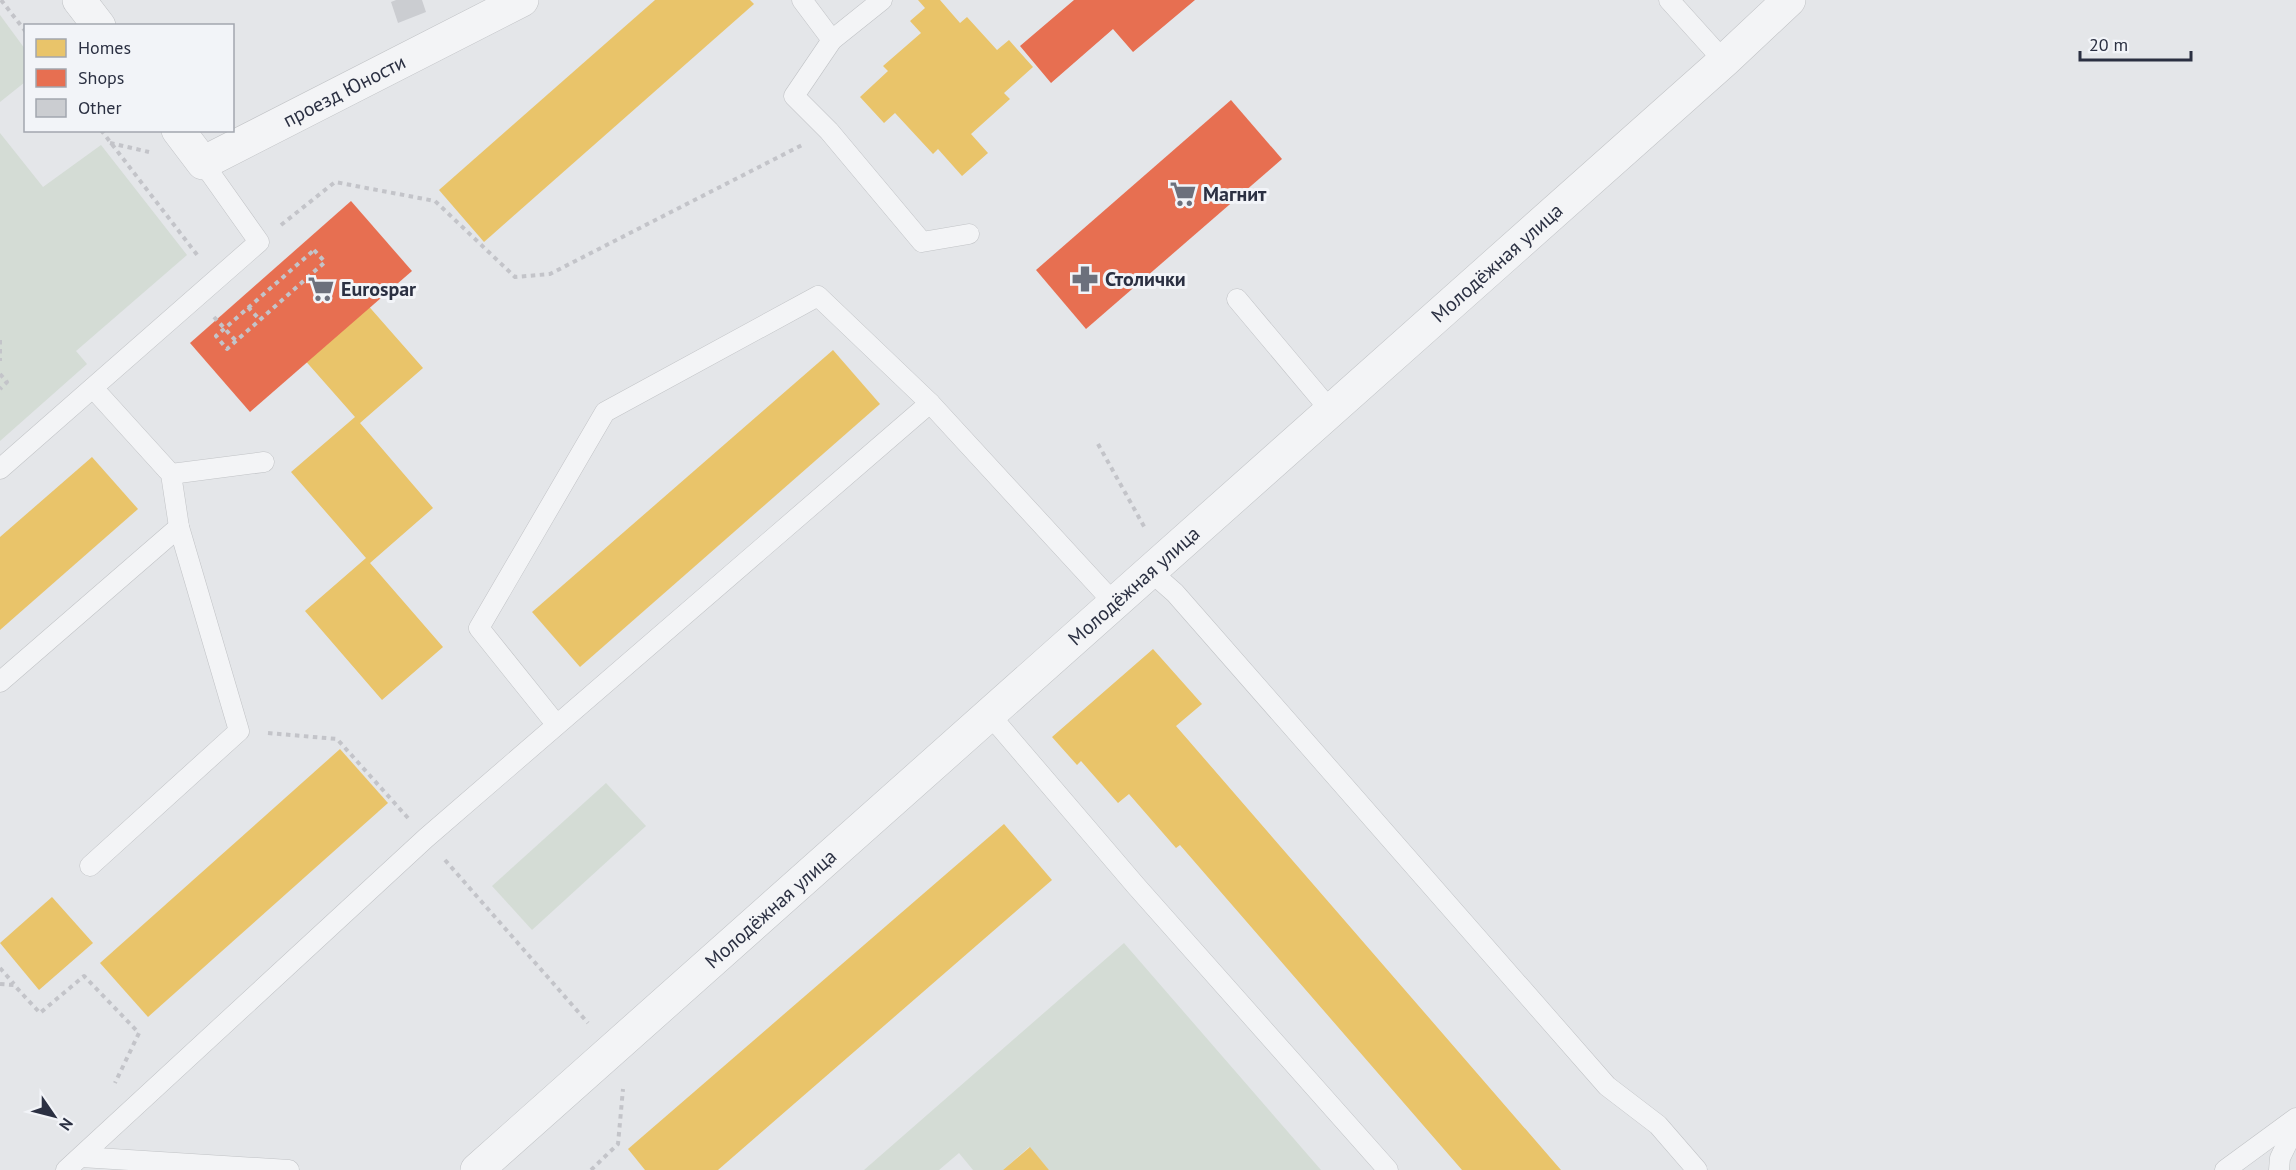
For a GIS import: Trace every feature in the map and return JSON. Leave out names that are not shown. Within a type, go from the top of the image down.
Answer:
[{"type":"street","name":"проезд Юности","points":[[203,163],[522,0]]},
{"type":"street","name":"Молодёжная улица","points":[[477,1170],[1724,61],[1789,0]]},
{"type":"street","points":[[180,132],[203,163]]},
{"type":"lane","points":[[802,0],[832,40]]},
{"type":"lane","points":[[882,0],[832,40],[794,96],[829,131],[922,242],[969,234]]},
{"type":"lane","points":[[1669,0],[1724,61]]},
{"type":"lane","points":[[0,469],[259,242],[203,163]]},
{"type":"lane","points":[[556,724],[479,628],[605,412],[818,296],[930,403],[1114,603]]},
{"type":"lane","points":[[1237,299],[1331,411]]},
{"type":"lane","points":[[90,866],[239,731],[179,527],[171,474],[93,388]]},
{"type":"lane","points":[[79,1166],[426,838],[930,403]]},
{"type":"lane","points":[[171,474],[264,462]]},
{"type":"lane","points":[[0,682],[179,527]]},
{"type":"lane","points":[[1157,565],[1175,593],[1607,1086],[1658,1125],[1697,1170]]},
{"type":"lane","points":[[990,714],[1137,887],[1388,1170]]},
{"type":"lane","points":[[2225,1170],[2296,1118]]},
{"type":"lane","points":[[2279,1170],[2280,1158],[2296,1125]]},
{"type":"lane","points":[[79,1166],[290,1170]]},
{"type":"path","points":[[1,0],[24,29]]},
{"type":"path","points":[[259,242],[335,182],[435,201],[515,277],[550,274],[829,131]]},
{"type":"path","points":[[102,132],[217,281]]},
{"type":"path","points":[[314,250],[325,262],[227,349],[216,336],[248,307],[314,250]]},
{"type":"path","points":[[248,307],[260,320]]},
{"type":"path","points":[[224,329],[236,341]]},
{"type":"path","points":[[0,340],[0,361]]},
{"type":"path","points":[[0,374],[7,382],[0,389]]},
{"type":"path","points":[[1098,444],[1157,565]]},
{"type":"path","points":[[239,731],[337,739],[612,1050],[625,1067],[618,1144],[591,1170]]},
{"type":"path","points":[[0,968],[40,1013],[84,976],[138,1033],[114,1085]]},
{"type":"path","points":[[0,984],[14,985]]},
{"type":"shaded area","points":[[0,15],[24,48],[24,83],[0,102]]},
{"type":"shaded area","points":[[0,133],[43,187],[101,145],[187,255],[76,351],[87,364],[0,441]]},
{"type":"shaded area","points":[[606,783],[646,826],[532,930],[492,886]]},
{"type":"shaded area","points":[[1124,943],[1321,1170],[1049,1170],[1029,1147],[1003,1170],[973,1170],[959,1153],[939,1170],[864,1170]]},
{"type":"building: Homes","points":[[655,0],[750,0],[754,4],[484,242],[439,190]]},
{"type":"building: Homes","points":[[918,0],[940,0],[960,23],[967,17],[997,50],[1009,40],[1033,67],[1004,93],[1010,99],[971,134],[988,153],[962,176],[938,149],[933,154],[895,113],[884,123],[860,97],[888,71],[883,66],[921,33],[910,21],[925,8]]},
{"type":"building: Homes","points":[[343,277],[423,368],[360,423],[433,508],[370,563],[443,647],[382,700],[305,611],[366,558],[291,472],[355,417],[280,332]]},
{"type":"building: Homes","points":[[833,350],[880,404],[580,667],[532,612]]},
{"type":"building: Homes","points":[[92,457],[138,509],[0,630],[0,537]]},
{"type":"building: Homes","points":[[1153,649],[1202,704],[1176,726],[1561,1170],[1462,1170],[1180,845],[1176,848],[1129,794],[1118,803],[1081,761],[1077,765],[1052,737]]},
{"type":"building: Homes","points":[[340,749],[388,803],[148,1017],[100,963]]},
{"type":"building: Homes","points":[[1004,824],[1052,880],[718,1170],[645,1170],[628,1149]]},
{"type":"building: Homes","points":[[52,897],[93,943],[39,990],[0,943]]},
{"type":"building: Homes","points":[[1030,1147],[1049,1170],[1003,1170]]},
{"type":"building: Shops","points":[[1074,0],[1195,0],[1133,52],[1113,29],[1051,83],[1020,46]]},
{"type":"building: Shops","name":"Магнит","points":[[1231,100],[1282,159],[1086,329],[1036,270]]},
{"type":"building: Shops","name":"Eurospar","points":[[351,201],[412,271],[250,412],[190,343]]},
{"type":"building: Other","points":[[422,0],[426,12],[398,23],[391,2]]},
{"type":"place","name":"Магнит","points":[[1183,194]]},
{"type":"place","name":"Столички","points":[[1085,279]]},
{"type":"place","name":"Eurospar","points":[[321,289]]}]
